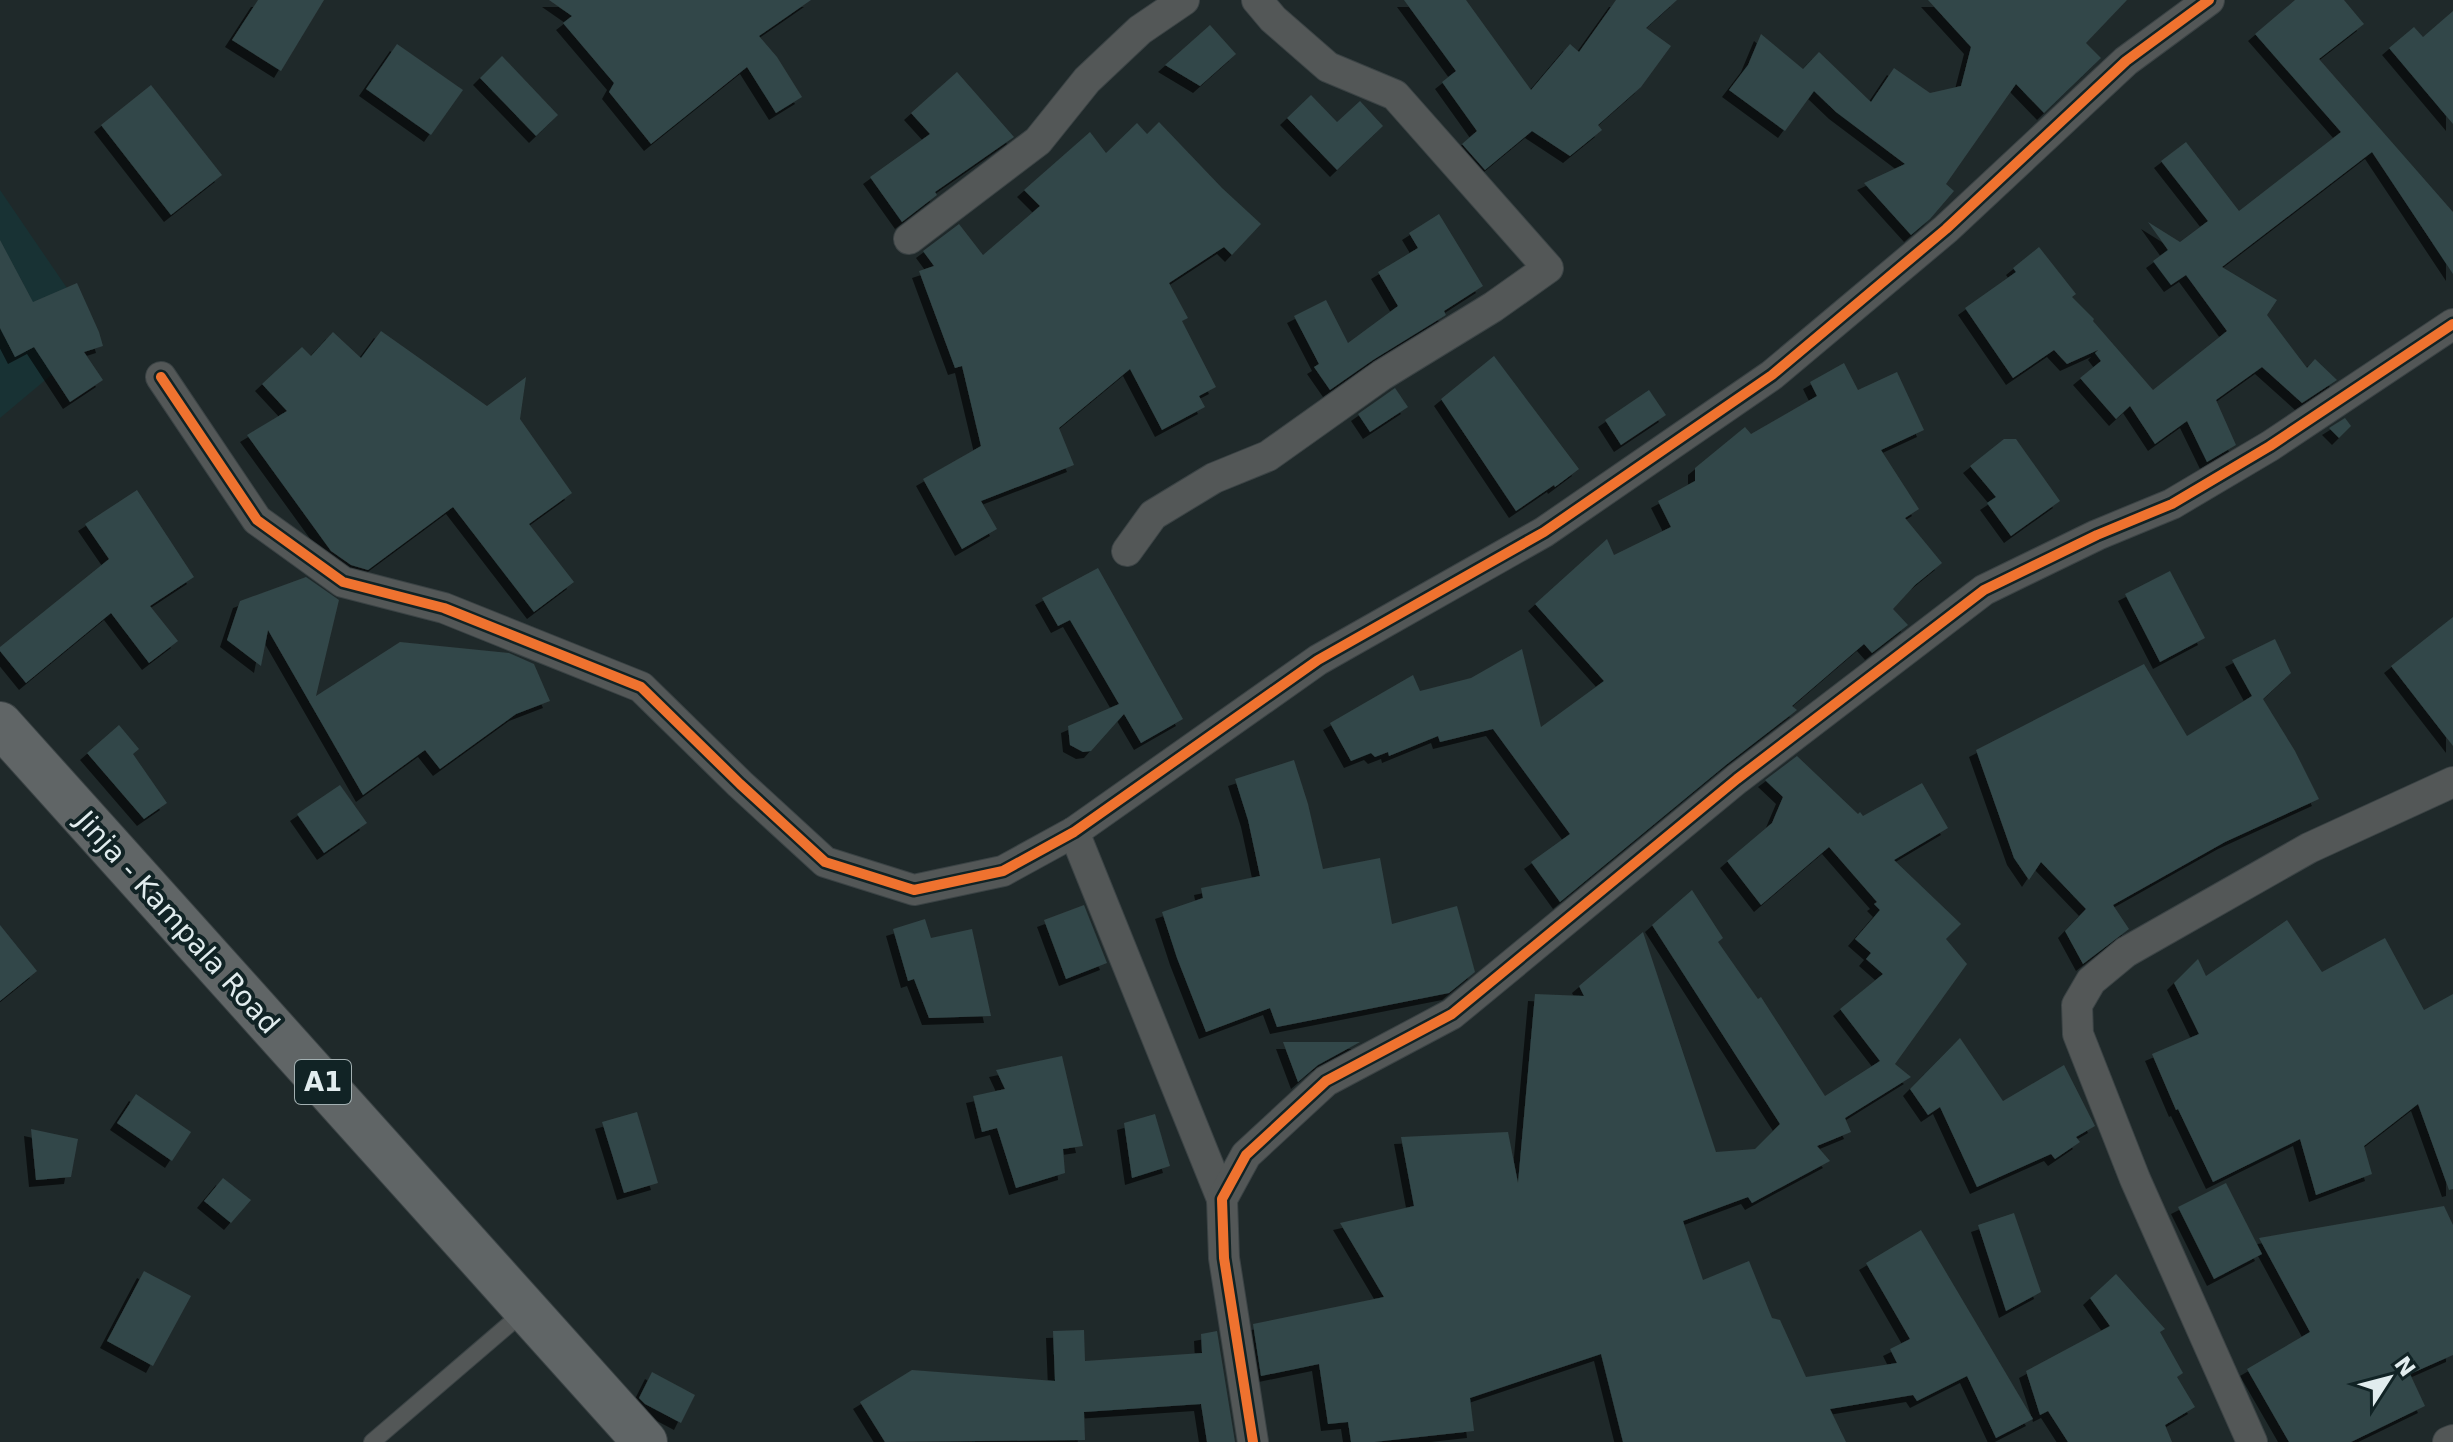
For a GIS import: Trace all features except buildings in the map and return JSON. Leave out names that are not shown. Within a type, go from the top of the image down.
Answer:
[{"type":"highway","name":"Jinja - Kampala Road","points":[[2,730],[645,1442]]},
{"type":"street","points":[[909,239],[1038,141],[1087,80],[1140,30],[1184,0]]},
{"type":"street","points":[[1127,551],[1153,515],[1214,478],[1268,456],[1382,375],[1493,307],[1548,268],[1395,95],[1328,67],[1273,19],[1257,0]]},
{"type":"street","points":[[161,377],[257,520],[343,582],[444,608],[641,687],[825,862],[914,890],[1003,871],[1074,832],[1318,660],[1544,532],[1772,375],[1946,229],[2126,61],[2209,0]]},
{"type":"street","points":[[1222,1199],[1246,1155],[1326,1081],[1452,1014],[1737,779],[1984,590],[2097,535],[2172,504],[2270,446],[2453,324]]},
{"type":"street","points":[[2252,1442],[2135,1179],[2078,1034],[2077,1005],[2091,981],[2126,952],[2309,848],[2453,782]]},
{"type":"street","points":[[1074,832],[1222,1199],[1224,1258],[1253,1442]]},
{"type":"lane","points":[[372,1442],[527,1309]]},
{"type":"shaded area","points":[[0,190],[99,335],[0,418]]},
{"type":"cycle path","points":[[161,377],[257,520],[343,582],[444,608],[641,687],[825,862],[914,890],[1003,871],[1074,832],[1318,660],[1544,532],[1772,375],[1946,229],[2126,61],[2209,0]]},
{"type":"cycle path","points":[[1253,1442],[1224,1258],[1222,1199],[1246,1155],[1326,1081],[1452,1014],[1737,779],[1984,590],[2097,535],[2172,504],[2270,446],[2453,324]]}]
